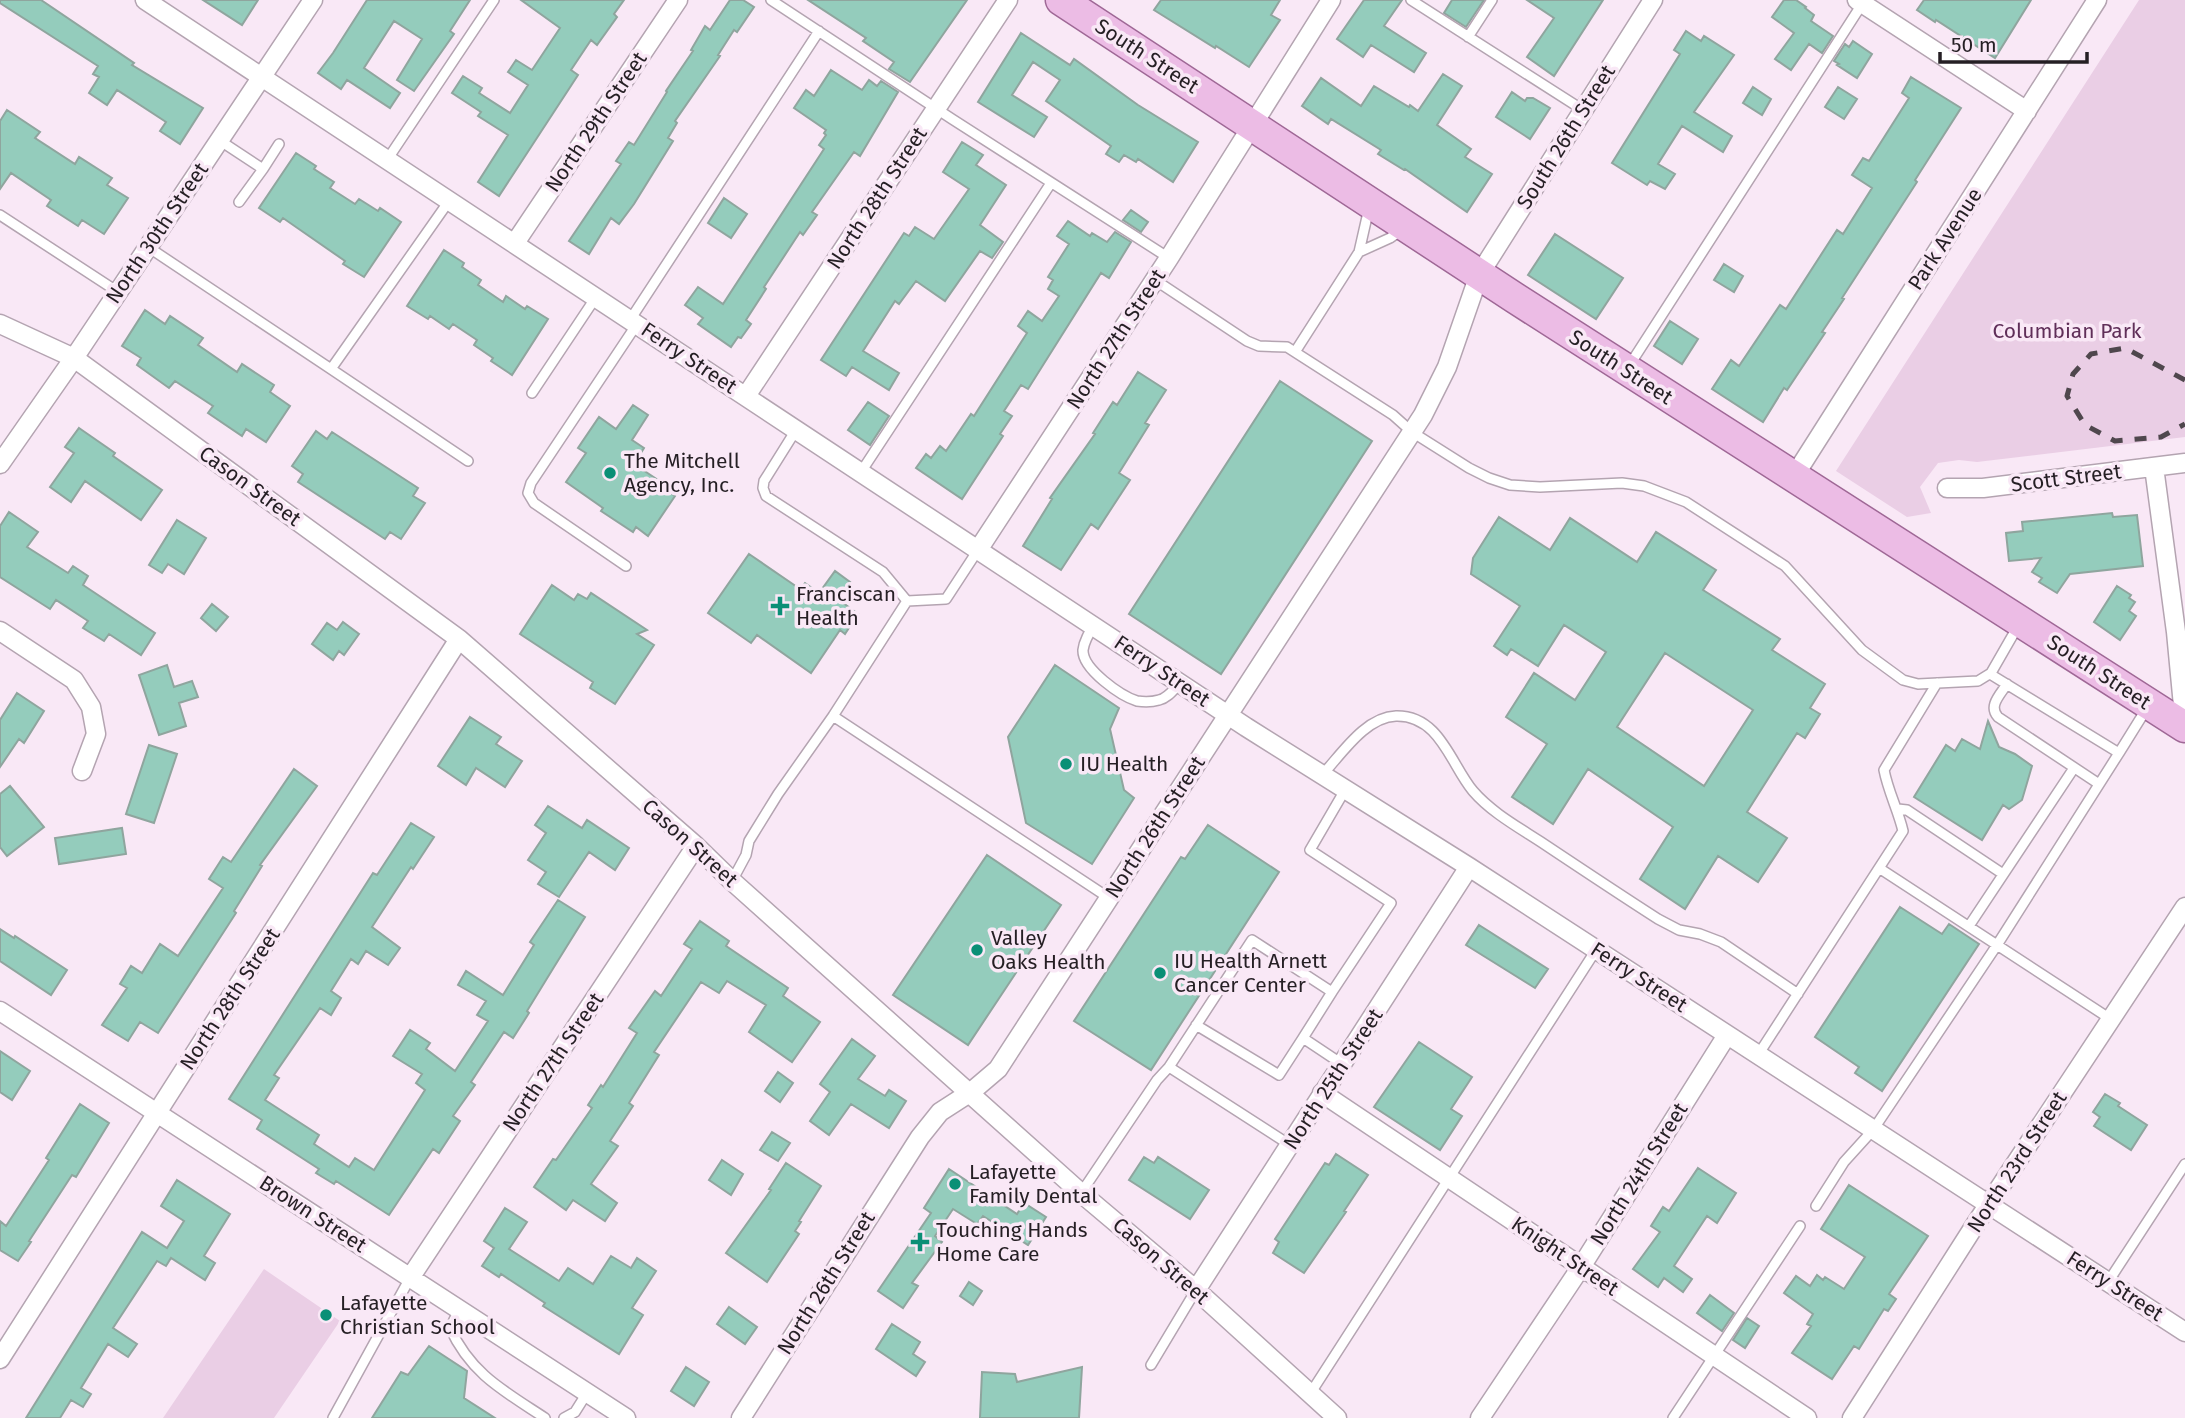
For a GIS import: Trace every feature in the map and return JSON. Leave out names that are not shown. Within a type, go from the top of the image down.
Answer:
[{"type":"main road","name":"South Street","points":[[1061,0],[1479,275],[2185,727]]},
{"type":"street","name":"Ferry Street","points":[[145,0],[1228,715],[1469,867],[2185,1332]]},
{"type":"street","name":"North 30th Street","points":[[0,464],[313,0]]},
{"type":"street","name":"North 29th Street","points":[[514,243],[678,0]]},
{"type":"street","name":"North 28th Street","points":[[746,396],[1008,0]]},
{"type":"street","name":"South 26th Street","points":[[1479,275],[1653,0]]},
{"type":"street","name":"Park Avenue","points":[[1793,478],[2097,0]]},
{"type":"street","name":"North 27th Street","points":[[978,550],[1155,280],[1328,1]]},
{"type":"street","points":[[1862,1],[2027,111]]},
{"type":"street","name":"North 26th Street","points":[[741,1418],[920,1137],[940,1112],[971,1092],[998,1069],[1423,415],[1447,367],[1479,275]]},
{"type":"street","name":"Cason Street","points":[[0,324],[74,358],[459,639],[696,846],[1081,1193],[1196,1290],[1337,1418]]},
{"type":"street","name":"Scott Street","points":[[1947,488],[1983,488],[2185,463]]},
{"type":"street","points":[[2154,467],[2181,631],[2185,727]]},
{"type":"street","points":[[0,631],[74,680],[91,707],[96,734],[82,771]]},
{"type":"street","name":"North 28th Street","points":[[0,1359],[459,639]]},
{"type":"street","name":"North 27th Street","points":[[410,1278],[696,846]]},
{"type":"street","name":"North 25th Street","points":[[1196,1290],[1469,867]]},
{"type":"street","name":"North 23rd Street","points":[[1852,1418],[2185,907]]},
{"type":"street","name":"Brown Street","points":[[0,1011],[626,1418]]},
{"type":"street","name":"North 24th Street","points":[[1480,1418],[1581,1267],[1727,1035]]},
{"type":"street","name":"Knight Street","points":[[1322,1093],[1807,1418]]},
{"type":"lane","points":[[387,160],[494,0]]},
{"type":"lane","points":[[771,0],[935,109],[1169,258]]},
{"type":"lane","points":[[1411,0],[1583,110]]},
{"type":"lane","points":[[1468,37],[1492,0]]},
{"type":"lane","points":[[1626,370],[1862,1]]},
{"type":"lane","points":[[626,566],[534,503],[528,493],[531,483],[819,31]]},
{"type":"lane","points":[[219,140],[262,169]]},
{"type":"lane","points":[[239,202],[279,144]]},
{"type":"lane","points":[[861,472],[1051,183]]},
{"type":"lane","points":[[331,369],[449,201]]},
{"type":"lane","points":[[1295,352],[1359,252],[1370,203]]},
{"type":"lane","points":[[0,215],[118,292]]},
{"type":"lane","points":[[1359,252],[1406,227]]},
{"type":"lane","points":[[148,247],[468,461]]},
{"type":"lane","points":[[1155,280],[1247,341],[1259,346],[1287,348],[1295,352],[1393,415],[1412,432],[1489,478],[1510,485],[1540,487],[1622,483],[1644,486],[1686,502],[1785,566],[1862,650],[1903,680],[1918,684],[1978,681],[1990,674],[2021,622]]},
{"type":"lane","points":[[532,393],[596,297]]},
{"type":"lane","points":[[796,430],[764,481],[766,496],[883,572],[906,601]]},
{"type":"lane","points":[[906,601],[946,599],[978,550]]},
{"type":"lane","points":[[732,881],[746,855],[748,841],[833,716],[906,601]]},
{"type":"lane","points":[[1094,625],[1083,651],[1092,671],[1102,680],[1134,700],[1145,702],[1165,698],[1180,683]]},
{"type":"lane","points":[[1990,674],[2119,753]]},
{"type":"lane","points":[[1758,1055],[1903,831],[1884,770],[1937,683]]},
{"type":"lane","points":[[2007,684],[1993,705],[1998,717],[2099,784]]},
{"type":"lane","points":[[1816,1206],[1844,1162],[1873,1130],[1997,945],[2150,704]]},
{"type":"lane","points":[[833,716],[1109,898]]},
{"type":"lane","points":[[1322,775],[1369,726],[1395,716],[1411,718],[1428,728],[1447,747],[1472,790],[1499,815],[1658,919],[1679,930],[1721,942],[1798,994]]},
{"type":"lane","points":[[1969,926],[2074,768]]},
{"type":"lane","points":[[1196,1025],[1279,1075],[1391,903],[1310,850],[1345,790]]},
{"type":"lane","points":[[1898,810],[1907,810],[2003,874]]},
{"type":"lane","points":[[1879,868],[2112,1020]]},
{"type":"lane","points":[[1081,1193],[1252,940],[1332,992]]},
{"type":"lane","points":[[1310,1394],[1596,950]]},
{"type":"lane","points":[[1303,1038],[1342,1065]]},
{"type":"lane","points":[[1168,1067],[1290,1145]]},
{"type":"lane","points":[[2108,1282],[2185,1164]]},
{"type":"lane","points":[[1673,1418],[1800,1226]]},
{"type":"lane","points":[[333,1418],[410,1278]]},
{"type":"lane","points":[[1151,1365],[1196,1290]]},
{"type":"lane","points":[[459,1310],[450,1328],[463,1353],[476,1369],[545,1418]]},
{"type":"lane","points":[[565,1418],[575,1412],[587,1393]]},
{"type":"green space","name":"Columbian Park","points":[[2139,0],[2185,0],[2185,437],[1977,462],[1959,460],[1938,463],[1920,487],[1931,513],[1907,517],[1836,471]]},
{"type":"green space","points":[[264,1269],[340,1321],[274,1418],[163,1418]]},
{"type":"building","points":[[0,0],[41,0],[134,63],[132,65],[203,108],[180,144],[160,131],[166,122],[117,90],[107,105],[89,93],[99,77],[93,74],[98,66],[0,3]]},
{"type":"building","points":[[203,0],[258,0],[242,25]]},
{"type":"building","points":[[367,0],[470,0],[450,31],[454,34],[414,91],[397,80],[422,39],[394,21],[364,68],[400,93],[390,108],[347,80],[341,89],[318,73]]},
{"type":"building","points":[[521,0],[624,0],[614,14],[617,17],[597,45],[591,40],[571,70],[578,75],[499,196],[478,182],[508,135],[478,116],[481,112],[452,93],[463,76],[482,88],[479,93],[510,113],[528,85],[508,72],[516,60],[532,70],[560,28]]},
{"type":"building","points":[[730,0],[743,0],[754,7],[737,32],[734,30],[718,55],[720,56],[675,121],[677,123],[668,138],[673,141],[634,204],[619,224],[611,218],[589,254],[569,241],[621,164],[616,161],[629,142],[634,145],[693,51],[691,50],[705,26],[710,30]]},
{"type":"building","points":[[808,0],[967,0],[910,82],[889,69],[894,62],[863,41],[866,38]]},
{"type":"building","points":[[1161,0],[1280,0],[1271,15],[1280,20],[1249,67],[1154,10]]},
{"type":"building","points":[[1364,0],[1402,0],[1384,26],[1426,53],[1414,72],[1371,45],[1363,57],[1337,39]]},
{"type":"building","points":[[1452,0],[1484,0],[1466,27],[1444,13]]},
{"type":"building","points":[[1527,0],[1603,0],[1554,76],[1527,57],[1554,18]]},
{"type":"building","points":[[1784,0],[1796,0],[1806,7],[1814,15],[1811,21],[1833,36],[1822,53],[1809,44],[1791,70],[1775,59],[1794,33],[1772,17]]},
{"type":"building","points":[[1924,0],[2031,0],[1995,58],[1917,10]]},
{"type":"building","points":[[1686,31],[1701,41],[1704,36],[1734,55],[1694,112],[1732,136],[1723,152],[1682,126],[1658,164],[1675,174],[1665,189],[1650,181],[1647,185],[1612,163],[1680,54],[1674,50]]},
{"type":"building","points":[[1021,33],[1070,65],[1074,59],[1138,105],[1198,142],[1173,182],[1138,159],[1136,162],[1124,155],[1119,162],[1106,154],[1111,146],[1046,101],[1060,80],[1033,62],[1012,95],[1047,117],[1034,137],[978,102]]},
{"type":"building","points":[[1853,41],[1872,54],[1857,78],[1834,61],[1845,44],[1849,47]]},
{"type":"building","points":[[831,70],[862,90],[869,80],[877,86],[881,81],[898,92],[860,156],[854,152],[812,212],[817,215],[803,235],[800,232],[764,287],[766,289],[746,320],[751,324],[731,347],[698,324],[703,318],[685,305],[698,287],[723,304],[824,149],[819,145],[826,135],[826,130],[794,108],[806,90],[814,96]]},
{"type":"building","points":[[1443,74],[1462,86],[1437,125],[1471,149],[1465,157],[1492,174],[1467,212],[1405,169],[1378,154],[1381,150],[1331,119],[1328,124],[1302,106],[1321,78],[1361,106],[1374,86],[1418,111]]},
{"type":"building","points":[[1911,77],[1961,108],[1842,298],[1844,299],[1822,332],[1825,333],[1787,390],[1784,388],[1763,422],[1712,389],[1731,360],[1739,366],[1780,305],[1786,309],[1837,230],[1843,234],[1872,188],[1852,175],[1863,158],[1869,161],[1909,98],[1902,93]]},
{"type":"building","points":[[1753,87],[1771,99],[1762,115],[1743,103]]},
{"type":"building","points":[[1838,87],[1857,99],[1844,119],[1825,107]]},
{"type":"building","points":[[1512,92],[1525,101],[1527,98],[1533,98],[1550,108],[1530,139],[1496,117]]},
{"type":"building","points":[[7,110],[40,132],[35,138],[75,164],[79,157],[112,178],[107,185],[128,198],[104,234],[82,220],[78,226],[47,206],[51,200],[11,173],[0,189],[0,121]]},
{"type":"building","points":[[962,142],[983,155],[976,165],[1006,185],[980,225],[1003,242],[992,258],[980,251],[945,301],[916,281],[899,304],[895,301],[863,351],[899,373],[889,390],[852,367],[846,376],[821,360],[904,233],[909,236],[915,227],[934,239],[969,189],[943,172]]},
{"type":"building","points":[[296,153],[334,182],[330,188],[355,204],[359,199],[378,211],[380,208],[401,222],[364,277],[283,218],[280,222],[259,208]]},
{"type":"building","points":[[724,198],[747,214],[731,238],[708,223]]},
{"type":"building","points":[[1131,210],[1148,222],[1141,232],[1123,220]]},
{"type":"building","points":[[1068,221],[1090,236],[1092,233],[1107,242],[1115,232],[1131,242],[1109,278],[1101,273],[1028,389],[1021,385],[1004,411],[1012,416],[1000,434],[1003,436],[962,499],[916,468],[926,454],[931,458],[940,446],[946,451],[971,414],[974,416],[1027,333],[1018,326],[1028,311],[1042,321],[1059,296],[1048,289],[1053,280],[1048,277],[1069,244],[1057,236]]},
{"type":"building","points":[[1555,234],[1623,278],[1596,319],[1528,275]]},
{"type":"building","points":[[444,250],[464,263],[462,267],[481,280],[478,285],[503,302],[506,296],[525,309],[527,306],[548,319],[512,375],[474,345],[477,340],[453,324],[449,329],[430,316],[428,319],[407,306]]},
{"type":"building","points":[[1724,264],[1743,276],[1734,292],[1714,280]]},
{"type":"building","points":[[145,310],[165,324],[170,316],[203,338],[198,345],[237,372],[242,364],[274,385],[270,392],[290,406],[266,442],[246,429],[242,436],[208,413],[213,406],[175,381],[169,388],[137,365],[141,358],[122,346]]},
{"type":"building","points":[[1670,321],[1698,339],[1682,364],[1654,346]]},
{"type":"building","points":[[1138,372],[1166,390],[1145,423],[1149,425],[1119,473],[1130,480],[1098,529],[1091,524],[1061,570],[1023,546],[1052,499],[1050,498],[1095,434],[1093,433],[1113,402],[1117,405]]},
{"type":"building","points":[[1280,381],[1372,441],[1221,674],[1129,614]]},
{"type":"building","points":[[868,402],[889,416],[870,445],[848,430]]},
{"type":"building","name":"The Mitchell Agency, Inc.","points":[[633,405],[648,415],[632,440],[644,448],[634,464],[664,484],[662,487],[675,496],[648,536],[636,527],[633,532],[601,511],[603,508],[566,482],[586,453],[578,448],[599,417],[616,429]]},
{"type":"building","points":[[79,428],[162,490],[141,520],[85,481],[71,502],[50,487],[74,453],[65,447]]},
{"type":"building","points":[[316,431],[327,439],[332,432],[418,488],[413,496],[425,503],[401,539],[390,532],[385,539],[298,482],[303,474],[292,466]]},
{"type":"building","points":[[9,512],[38,532],[27,547],[68,573],[73,566],[88,576],[83,585],[155,633],[141,655],[109,634],[104,641],[83,628],[88,621],[56,600],[50,609],[0,577],[0,526]]},
{"type":"building","points":[[2112,513],[2113,517],[2137,515],[2143,566],[2070,574],[2057,593],[2039,582],[2042,578],[2032,572],[2041,558],[2009,561],[2006,533],[2023,531],[2022,522]]},
{"type":"building","points":[[1499,517],[1550,550],[1570,518],[1637,562],[1656,532],[1716,570],[1703,590],[1780,639],[1772,650],[1825,684],[1810,708],[1820,714],[1805,738],[1797,733],[1747,812],[1787,838],[1758,882],[1718,856],[1685,909],[1640,879],[1673,827],[1588,769],[1553,824],[1512,797],[1547,744],[1506,717],[1534,673],[1575,700],[1606,652],[1564,625],[1538,666],[1511,649],[1507,655],[1494,646],[1520,606],[1471,574],[1473,558]],"holes":[[[1665,653],[1753,710],[1704,786],[1617,727]]]},
{"type":"building","points":[[177,520],[206,538],[184,574],[168,564],[162,573],[149,565]]},
{"type":"building","name":"Franciscan Health","points":[[749,554],[800,589],[805,583],[819,593],[835,571],[850,582],[838,599],[858,614],[845,634],[840,630],[811,673],[757,635],[751,643],[708,613]]},
{"type":"building","points":[[552,585],[574,600],[578,594],[587,599],[591,593],[647,630],[637,634],[654,645],[615,704],[590,688],[593,682],[520,634]]},
{"type":"building","points":[[2117,586],[2131,595],[2129,598],[2135,602],[2129,611],[2136,616],[2120,640],[2094,622]]},
{"type":"building","points":[[212,604],[228,617],[216,631],[201,618]]},
{"type":"building","points":[[343,622],[359,634],[344,655],[339,651],[333,660],[312,644],[327,623],[337,630]]},
{"type":"building","points":[[167,665],[174,687],[192,681],[198,697],[179,703],[186,726],[159,735],[139,675]]},
{"type":"building","name":"IU Health","points":[[1055,665],[1119,708],[1110,729],[1124,790],[1134,798],[1092,864],[1026,823],[1008,737]]},
{"type":"building","points":[[17,693],[44,711],[24,743],[19,739],[0,767],[0,720]]},
{"type":"building","points":[[470,717],[501,737],[496,744],[522,761],[505,787],[476,768],[466,785],[438,766]]},
{"type":"building","points":[[1988,721],[1999,747],[2032,766],[2022,800],[2009,809],[2003,805],[1982,840],[1914,797],[1946,745],[1955,751],[1962,739],[1980,749]]},
{"type":"building","points":[[149,745],[177,754],[154,823],[126,814]]},
{"type":"building","points":[[294,769],[317,786],[260,865],[262,866],[234,911],[236,913],[158,1033],[140,1022],[128,1041],[102,1025],[127,988],[120,984],[131,966],[142,973],[160,944],[178,956],[223,888],[209,879],[223,857],[231,862]]},
{"type":"building","points":[[10,786],[44,827],[7,856],[0,847],[0,794]]},
{"type":"building","points":[[548,806],[582,828],[587,820],[629,848],[615,870],[589,852],[559,897],[538,884],[546,872],[528,860],[546,833],[535,825]]},
{"type":"building","points":[[411,823],[434,837],[372,927],[400,948],[388,965],[366,951],[358,964],[351,959],[331,991],[341,998],[331,1015],[320,1008],[274,1075],[279,1078],[265,1100],[319,1135],[314,1144],[349,1167],[355,1158],[374,1170],[425,1090],[416,1083],[422,1074],[393,1056],[410,1030],[430,1043],[426,1049],[455,1071],[488,1021],[477,1015],[486,1001],[458,985],[466,971],[503,995],[534,945],[530,942],[558,900],[585,917],[513,1038],[504,1032],[471,1082],[475,1085],[453,1116],[460,1121],[439,1153],[433,1149],[389,1215],[336,1181],[334,1184],[316,1173],[319,1169],[257,1129],[262,1120],[229,1099],[373,873],[377,875]]},
{"type":"building","name":"IU Health Arnett Cancer Center","points":[[1208,825],[1279,872],[1151,1070],[1074,1021],[1181,857],[1185,859]]},
{"type":"building","points":[[122,828],[126,854],[59,864],[55,838]]},
{"type":"building","name":"Valley Oaks Health","points":[[987,855],[1061,905],[968,1045],[893,995]]},
{"type":"building","points":[[1900,907],[1942,934],[1949,924],[1979,944],[1882,1091],[1855,1073],[1859,1067],[1815,1037]]},
{"type":"building","points":[[700,921],[729,941],[726,946],[788,988],[783,996],[820,1022],[792,1062],[749,1032],[766,1005],[727,981],[719,993],[701,982],[654,1052],[659,1055],[629,1103],[633,1106],[610,1141],[618,1146],[591,1184],[617,1203],[605,1221],[573,1200],[566,1210],[534,1187],[592,1108],[588,1105],[601,1085],[603,1087],[637,1033],[629,1028],[655,991],[661,996],[692,949],[684,944]]},
{"type":"building","points":[[1479,925],[1548,969],[1535,988],[1466,945]]},
{"type":"building","points":[[0,929],[67,970],[51,995],[0,961]]},
{"type":"building","points":[[852,1039],[875,1056],[858,1079],[885,1096],[889,1090],[906,1101],[889,1128],[851,1104],[829,1135],[810,1121],[830,1092],[820,1084]]},
{"type":"building","points":[[1419,1042],[1472,1077],[1451,1109],[1462,1116],[1440,1150],[1374,1107]]},
{"type":"building","points":[[0,1051],[30,1071],[12,1100],[0,1092]]},
{"type":"building","points":[[778,1072],[793,1083],[780,1102],[765,1091]]},
{"type":"building","points":[[2105,1094],[2147,1125],[2131,1150],[2094,1126],[2100,1117],[2093,1112]]},
{"type":"building","points":[[80,1104],[109,1123],[76,1177],[72,1175],[18,1261],[0,1250],[0,1221],[6,1226],[49,1160],[46,1158]]},
{"type":"building","points":[[772,1132],[790,1143],[778,1161],[760,1150]]},
{"type":"building","points":[[1336,1154],[1368,1175],[1304,1273],[1273,1253],[1279,1242],[1275,1239],[1325,1163],[1329,1165]]},
{"type":"building","points":[[1144,1157],[1154,1163],[1158,1157],[1209,1190],[1190,1219],[1129,1180]]},
{"type":"building","points":[[722,1160],[743,1174],[731,1195],[709,1180]]},
{"type":"building","points":[[786,1163],[821,1186],[799,1221],[801,1222],[795,1231],[799,1234],[767,1282],[726,1253],[771,1190],[769,1189]]},
{"type":"building","points":[[1698,1168],[1736,1193],[1717,1223],[1707,1216],[1674,1266],[1692,1279],[1683,1292],[1664,1278],[1658,1287],[1633,1269],[1660,1232],[1651,1226],[1663,1207],[1669,1211]]},
{"type":"building","points":[[949,1169],[1017,1214],[1024,1203],[1046,1217],[1028,1245],[983,1216],[977,1224],[953,1209],[935,1236],[942,1242],[912,1283],[918,1286],[903,1308],[878,1291],[931,1213],[924,1208]]},
{"type":"building","points":[[177,1180],[230,1214],[204,1256],[215,1263],[205,1280],[171,1258],[166,1266],[157,1261],[113,1328],[137,1344],[128,1357],[108,1344],[81,1388],[91,1394],[83,1407],[71,1400],[60,1418],[26,1418],[142,1232],[167,1248],[184,1221],[161,1206]]},
{"type":"building","points":[[1849,1185],[1928,1236],[1889,1294],[1896,1299],[1888,1311],[1884,1309],[1859,1349],[1854,1346],[1832,1379],[1792,1353],[1811,1326],[1807,1324],[1813,1314],[1784,1293],[1796,1276],[1810,1286],[1817,1275],[1823,1280],[1825,1277],[1844,1289],[1865,1257],[1821,1229]]},
{"type":"building","points":[[505,1208],[527,1222],[509,1249],[559,1281],[568,1268],[593,1284],[611,1256],[631,1268],[637,1258],[656,1271],[632,1308],[643,1315],[619,1354],[543,1306],[545,1303],[501,1274],[499,1277],[482,1266],[494,1248],[484,1241]]},
{"type":"building","points":[[969,1282],[982,1291],[973,1305],[960,1296]]},
{"type":"building","points":[[1710,1295],[1734,1313],[1722,1331],[1697,1313]]},
{"type":"building","points":[[729,1307],[757,1327],[745,1344],[717,1324]]},
{"type":"building","points":[[1747,1318],[1759,1326],[1745,1348],[1733,1340]]},
{"type":"building","points":[[892,1324],[920,1342],[913,1354],[925,1362],[916,1376],[876,1349]]},
{"type":"building","points":[[429,1346],[467,1371],[464,1398],[495,1418],[372,1418],[401,1372],[408,1375]]},
{"type":"building","points":[[686,1367],[709,1382],[694,1406],[671,1391]]},
{"type":"building","points":[[1082,1367],[1079,1418],[980,1418],[982,1372],[1015,1374],[1017,1382]]},
{"type":"railway","points":[[2185,380],[2125,348],[2091,354],[2073,374],[2067,396],[2085,425],[2115,441],[2161,437],[2185,424]]},
{"type":"place","name":"The Mitchell Agency, Inc.","points":[[610,473]]},
{"type":"place","name":"Franciscan Health","points":[[780,606]]},
{"type":"place","name":"IU Health","points":[[1066,764]]},
{"type":"place","name":"Valley Oaks Health","points":[[977,950]]},
{"type":"place","name":"IU Health Arnett Cancer Center","points":[[1160,973]]},
{"type":"place","name":"Lafayette Family Dental","points":[[955,1184]]},
{"type":"place","name":"Touching Hands Home Care","points":[[920,1242]]},
{"type":"place","name":"Lafayette Christian School","points":[[326,1315]]}]
